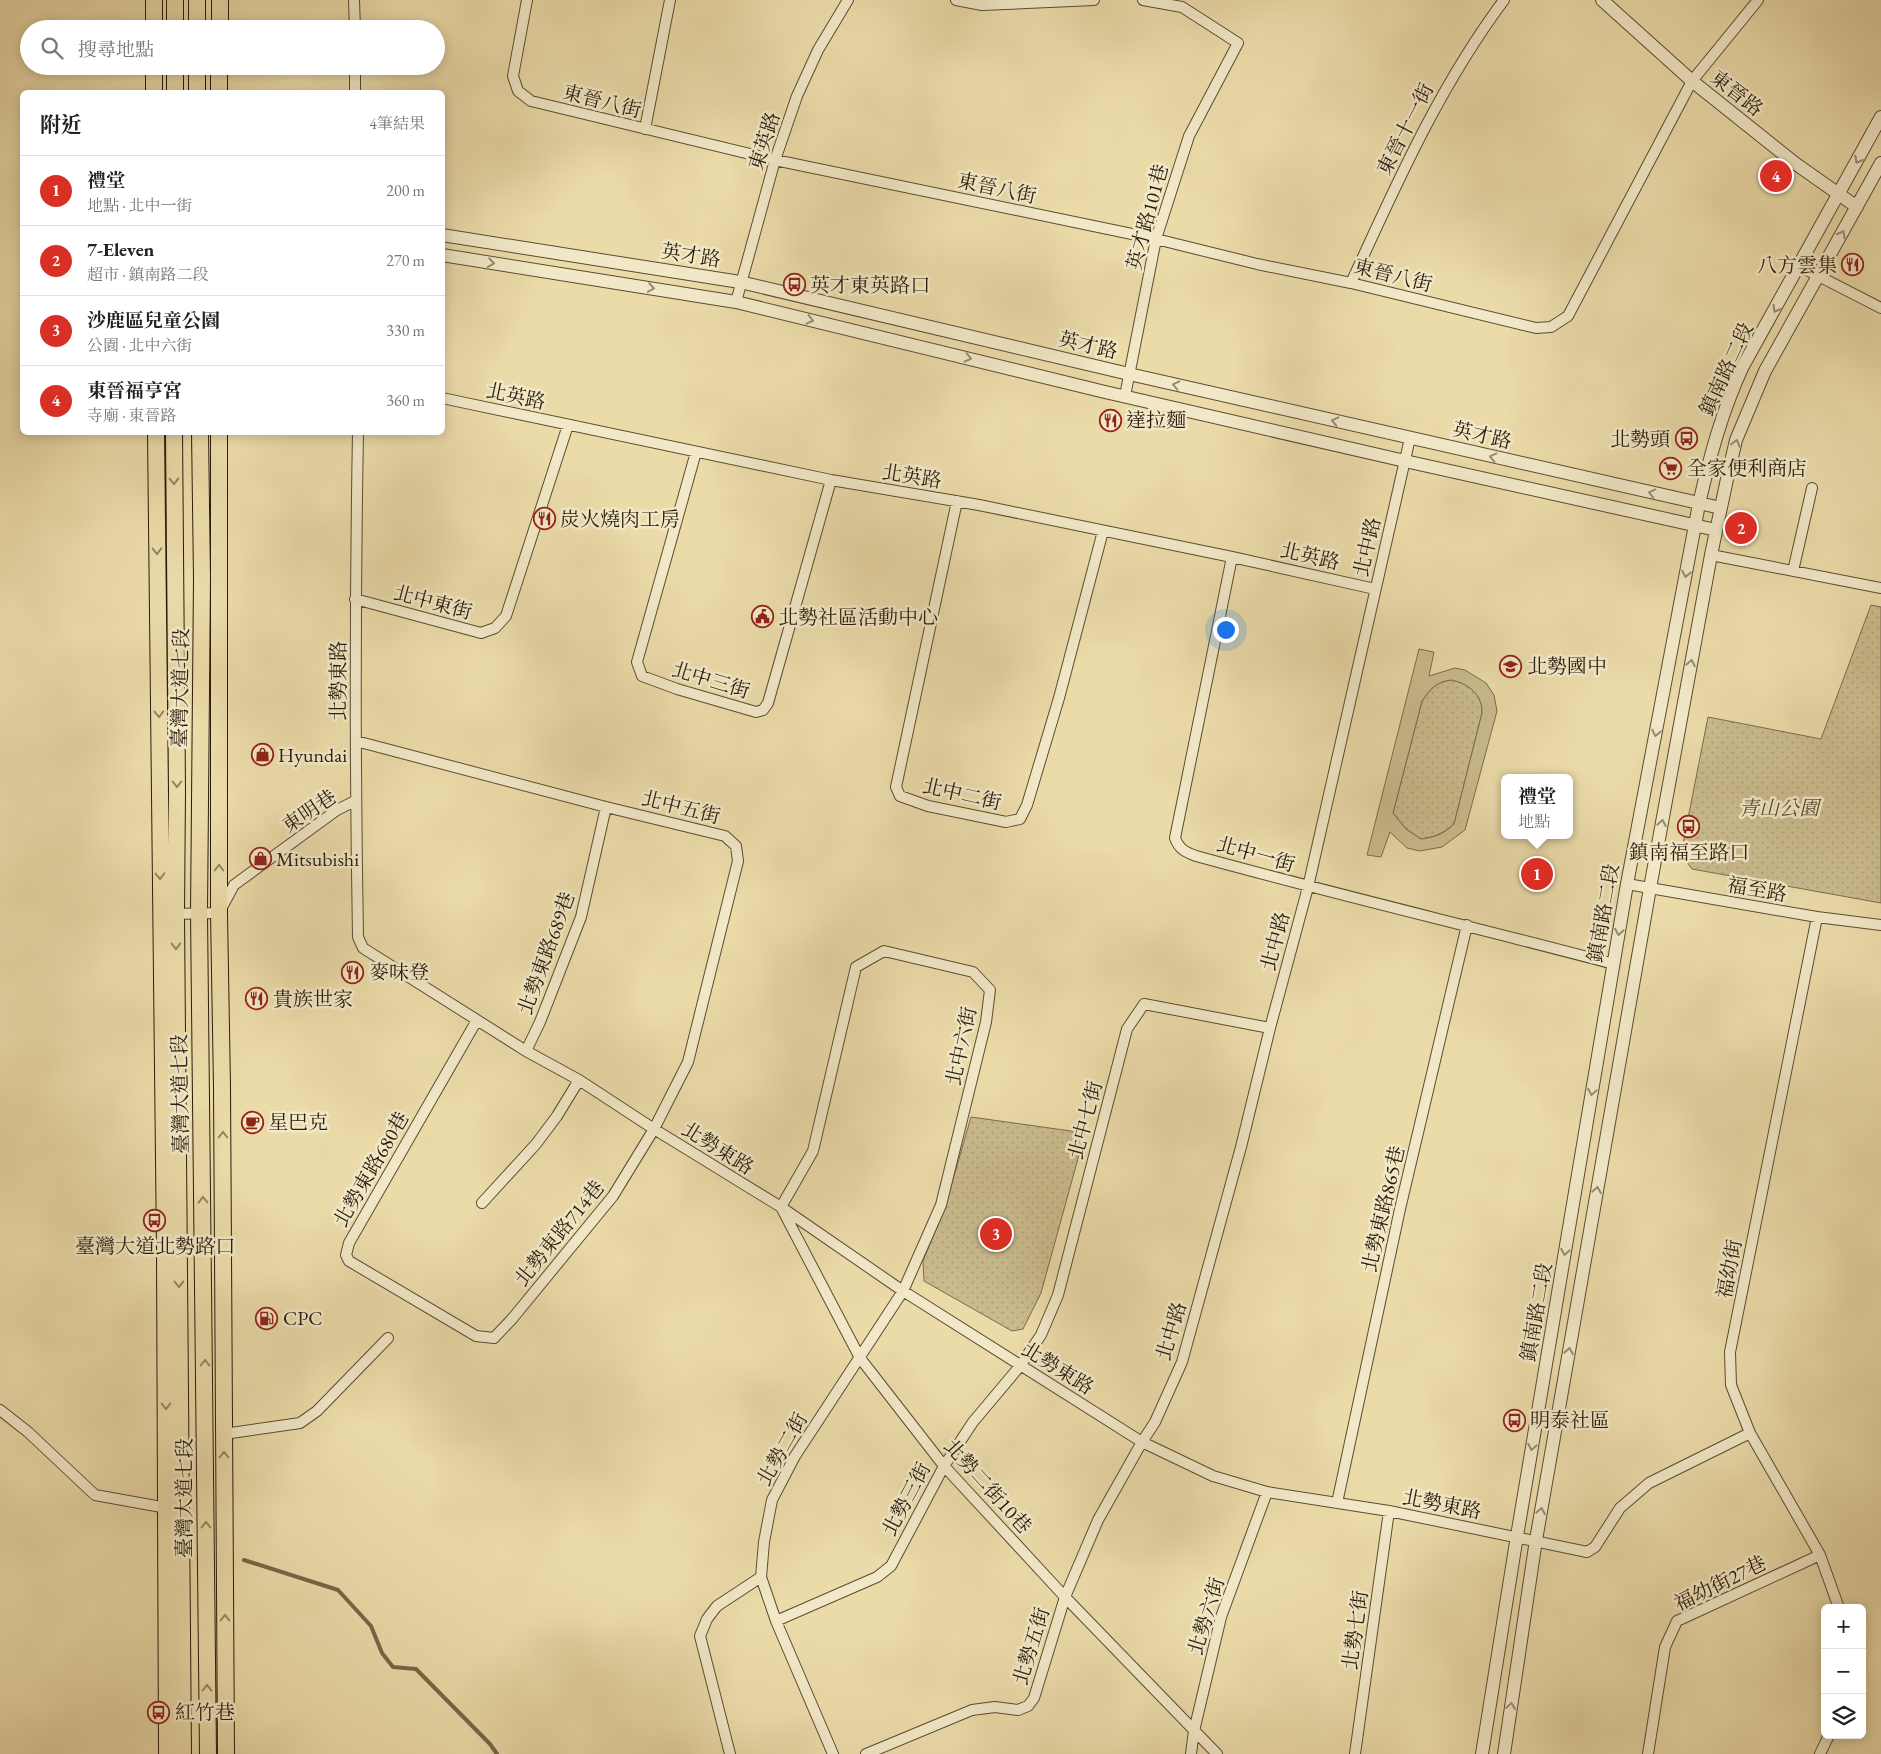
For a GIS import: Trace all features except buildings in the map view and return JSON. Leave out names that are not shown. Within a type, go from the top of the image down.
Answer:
[{"type":"main road","points":[[154,0],[154,20]]},
{"type":"main road","points":[[175,0],[175,20]]},
{"type":"main road","points":[[197,0],[197,20]]},
{"type":"main road","points":[[220,0],[220,20]]},
{"type":"main road","points":[[154,75],[154,90]]},
{"type":"main road","points":[[175,75],[175,90]]},
{"type":"main road","points":[[197,75],[197,90]]},
{"type":"main road","points":[[219,75],[219,90]]},
{"type":"main road","name":"臺灣大道七段","points":[[156,435],[168,914],[183,1754]]},
{"type":"main road","name":"臺灣大道七段","points":[[167,1754],[168,914],[177,790],[174,435]]},
{"type":"main road","name":"臺灣大道七段","points":[[200,435],[202,578],[199,913],[208,1754]]},
{"type":"main road","name":"臺灣大道七段","points":[[219,435],[219,913],[222,1087],[226,1754]]},
{"type":"street","points":[[354,0],[354,20]]},
{"type":"street","name":"東晉八街","points":[[527,0],[513,76],[518,91],[531,101],[775,160],[1156,239],[1258,264],[1351,283],[1536,328],[1551,327],[1562,321],[1568,316],[1575,305],[1692,81]]},
{"type":"street","points":[[644,129],[670,0]]},
{"type":"street","name":"東英路","points":[[736,302],[775,160],[797,96],[818,50],[848,0]]},
{"type":"street","points":[[956,0],[982,5],[1094,0]]},
{"type":"street","name":"英才路101巷","points":[[1125,396],[1156,239],[1189,136],[1238,43],[1182,7],[1143,0]]},
{"type":"street","name":"東晉十一街","points":[[1351,283],[1398,179],[1424,129],[1447,87],[1504,0]]},
{"type":"street","name":"東晉路","points":[[1602,0],[1692,81],[1796,164],[1857,207]]},
{"type":"street","points":[[1692,81],[1758,0]]},
{"type":"street","points":[[355,75],[355,90]]},
{"type":"street","name":"鎮南路二段","points":[[1482,1754],[1627,884],[1699,504],[1718,429],[1729,396],[1743,366],[1881,117]]},
{"type":"street","name":"鎮南路二段","points":[[1504,1754],[1536,1540],[1650,888],[1711,555],[1736,440],[1764,371],[1881,163]]},
{"type":"street","name":"英才路","points":[[445,235],[740,282],[1129,374],[1721,508]]},
{"type":"street","name":"英才路","points":[[445,255],[736,302],[1125,396],[1716,530]]},
{"type":"street","points":[[1800,266],[1881,308]]},
{"type":"street","name":"北英路","points":[[445,399],[831,480],[957,501],[1232,557],[1376,589]]},
{"type":"street","name":"北中東街","points":[[355,599],[481,632],[496,628],[506,616],[568,425]]},
{"type":"street","name":"北勢東路","points":[[358,435],[355,599],[356,801],[358,937],[363,948],[526,1051],[579,1080],[654,1129],[781,1207],[903,1291],[1142,1442],[1213,1476],[1267,1492],[1390,1511],[1587,1552],[1595,1547],[1620,1508],[1648,1483],[1750,1433]]},
{"type":"street","name":"北中路","points":[[1142,1442],[1155,1422],[1182,1362],[1241,1147],[1270,1028],[1308,887],[1410,438]]},
{"type":"street","name":"北中三街","points":[[696,452],[637,662],[642,676],[678,689],[756,712],[763,710],[768,703],[831,480]]},
{"type":"street","points":[[1793,571],[1812,488]]},
{"type":"street","name":"北中二街","points":[[957,501],[896,787],[900,796],[928,806],[1006,822],[1020,819],[1027,805],[1059,698],[1103,531]]},
{"type":"street","points":[[1711,555],[1881,588]]},
{"type":"street","name":"北中一街","points":[[1232,557],[1175,838],[1178,846],[1196,856],[1308,887],[1467,925],[1614,964]]},
{"type":"street","name":"北中五街","points":[[356,741],[606,807],[725,836],[736,846],[738,861],[688,1062],[654,1129]]},
{"type":"street","name":"東明巷","points":[[219,913],[234,885],[337,810],[356,801]]},
{"type":"street","name":"北勢東路689巷","points":[[526,1051],[540,1022],[581,917],[606,807]]},
{"type":"street","name":"福至路","points":[[1627,884],[1817,917],[1881,925]]},
{"type":"street","points":[[168,914],[219,913]]},
{"type":"street","name":"福幼街","points":[[1817,917],[1730,1352],[1731,1385],[1750,1433],[1820,1555],[1838,1604]]},
{"type":"street","name":"北勢東路865巷","points":[[1338,1503],[1400,1208],[1467,925]]},
{"type":"street","name":"北中六街","points":[[781,1207],[813,1151],[856,967],[884,951],[973,972],[990,990],[986,1022],[941,1205],[903,1291]]},
{"type":"street","name":"北中七街","points":[[1020,1366],[1041,1334],[1058,1294],[1127,1029],[1136,1014],[1144,1004],[1270,1028]]},
{"type":"street","name":"北勢東路680巷","points":[[476,1336],[349,1261],[346,1255],[349,1243],[477,1020]]},
{"type":"street","points":[[482,1203],[536,1144],[557,1116],[579,1080]]},
{"type":"street","name":"北勢東路714巷","points":[[476,1336],[494,1338],[512,1319],[612,1196],[654,1129]]},
{"type":"street","name":"北勢二街10巷","points":[[781,1207],[860,1358],[944,1466],[1065,1596],[1217,1754]]},
{"type":"street","name":"北勢二街","points":[[833,1754],[776,1621],[761,1577],[764,1542],[772,1500],[795,1456],[903,1291]]},
{"type":"street","points":[[224,1434],[300,1423],[317,1411],[388,1338]]},
{"type":"street","name":"北勢三街","points":[[776,1621],[878,1577],[891,1566],[944,1466],[973,1422],[1020,1366]]},
{"type":"street","points":[[0,1410],[28,1432],[95,1495],[167,1508]]},
{"type":"street","name":"北勢五街","points":[[866,1754],[972,1710],[994,1707],[1018,1710],[1028,1706],[1034,1698],[1065,1596],[1098,1520],[1142,1442]]},
{"type":"street","name":"北勢六街","points":[[1191,1754],[1194,1731],[1220,1617],[1267,1492]]},
{"type":"street","name":"北勢七街","points":[[1356,1754],[1390,1511]]},
{"type":"street","name":"福幼街27巷","points":[[1648,1754],[1666,1648],[1677,1621],[1820,1555]]},
{"type":"street","points":[[730,1754],[700,1636],[707,1619],[717,1606],[761,1577]]},
{"type":"street","points":[[1820,1754],[1827,1739]]},
{"type":"green space","name":"青山公園","points":[[1871,605],[1881,607],[1881,903],[1692,869],[1681,854],[1708,717],[1821,739]]},
{"type":"green space","points":[[1419,649],[1434,652],[1429,676],[1455,668],[1465,670],[1486,683],[1494,695],[1497,711],[1465,830],[1442,847],[1420,851],[1407,848],[1390,832],[1381,857],[1367,855]],"holes":[[[1451,680],[1469,687],[1477,695],[1482,707],[1482,713],[1454,824],[1439,834],[1421,839],[1406,829],[1393,813],[1422,701],[1437,684]]]},
{"type":"green space","points":[[1451,680],[1469,687],[1477,695],[1482,707],[1482,713],[1454,824],[1439,834],[1421,839],[1406,829],[1393,813],[1422,701],[1434,687],[1441,682]]},
{"type":"green space","points":[[971,1117],[1085,1133],[1041,1293],[1023,1329],[1012,1331],[924,1281],[923,1261],[945,1207]]},
{"type":"waterway","points":[[244,1560],[338,1590],[371,1626],[382,1653],[393,1667],[416,1669],[490,1744],[497,1754]]},
{"type":"place","name":"東晉福亨宮","points":[[1776,176]]},
{"type":"place","name":"八方雲集","points":[[1853,265]]},
{"type":"place","name":"英才東英路口","points":[[794,285]]},
{"type":"place","name":"達拉麵","points":[[1110,420]]},
{"type":"place","name":"北勢頭","points":[[1686,439]]},
{"type":"place","name":"全家便利商店","points":[[1671,468]]},
{"type":"place","name":"炭火燒肉工房","points":[[544,519]]},
{"type":"place","name":"7-Eleven","points":[[1741,528]]},
{"type":"place","name":"北勢社區活動中心","points":[[762,617]]},
{"type":"place","name":"北勢國中","points":[[1511,666]]},
{"type":"place","name":"Hyundai","points":[[262,755]]},
{"type":"place","name":"鎮南福至路口","points":[[1689,826]]},
{"type":"place","name":"Mitsubishi","points":[[260,859]]},
{"type":"place","name":"禮堂","points":[[1537,874]]},
{"type":"place","name":"麥味登","points":[[353,972]]},
{"type":"place","name":"貴族世家","points":[[257,999]]},
{"type":"place","name":"星巴克","points":[[252,1122]]},
{"type":"place","name":"臺灣大道北勢路口","points":[[155,1220]]},
{"type":"place","name":"沙鹿區兒童公園","points":[[996,1234]]},
{"type":"place","name":"CPC","points":[[267,1318]]},
{"type":"place","name":"明泰社區","points":[[1514,1420]]},
{"type":"place","name":"紅竹巷","points":[[159,1712]]}]
